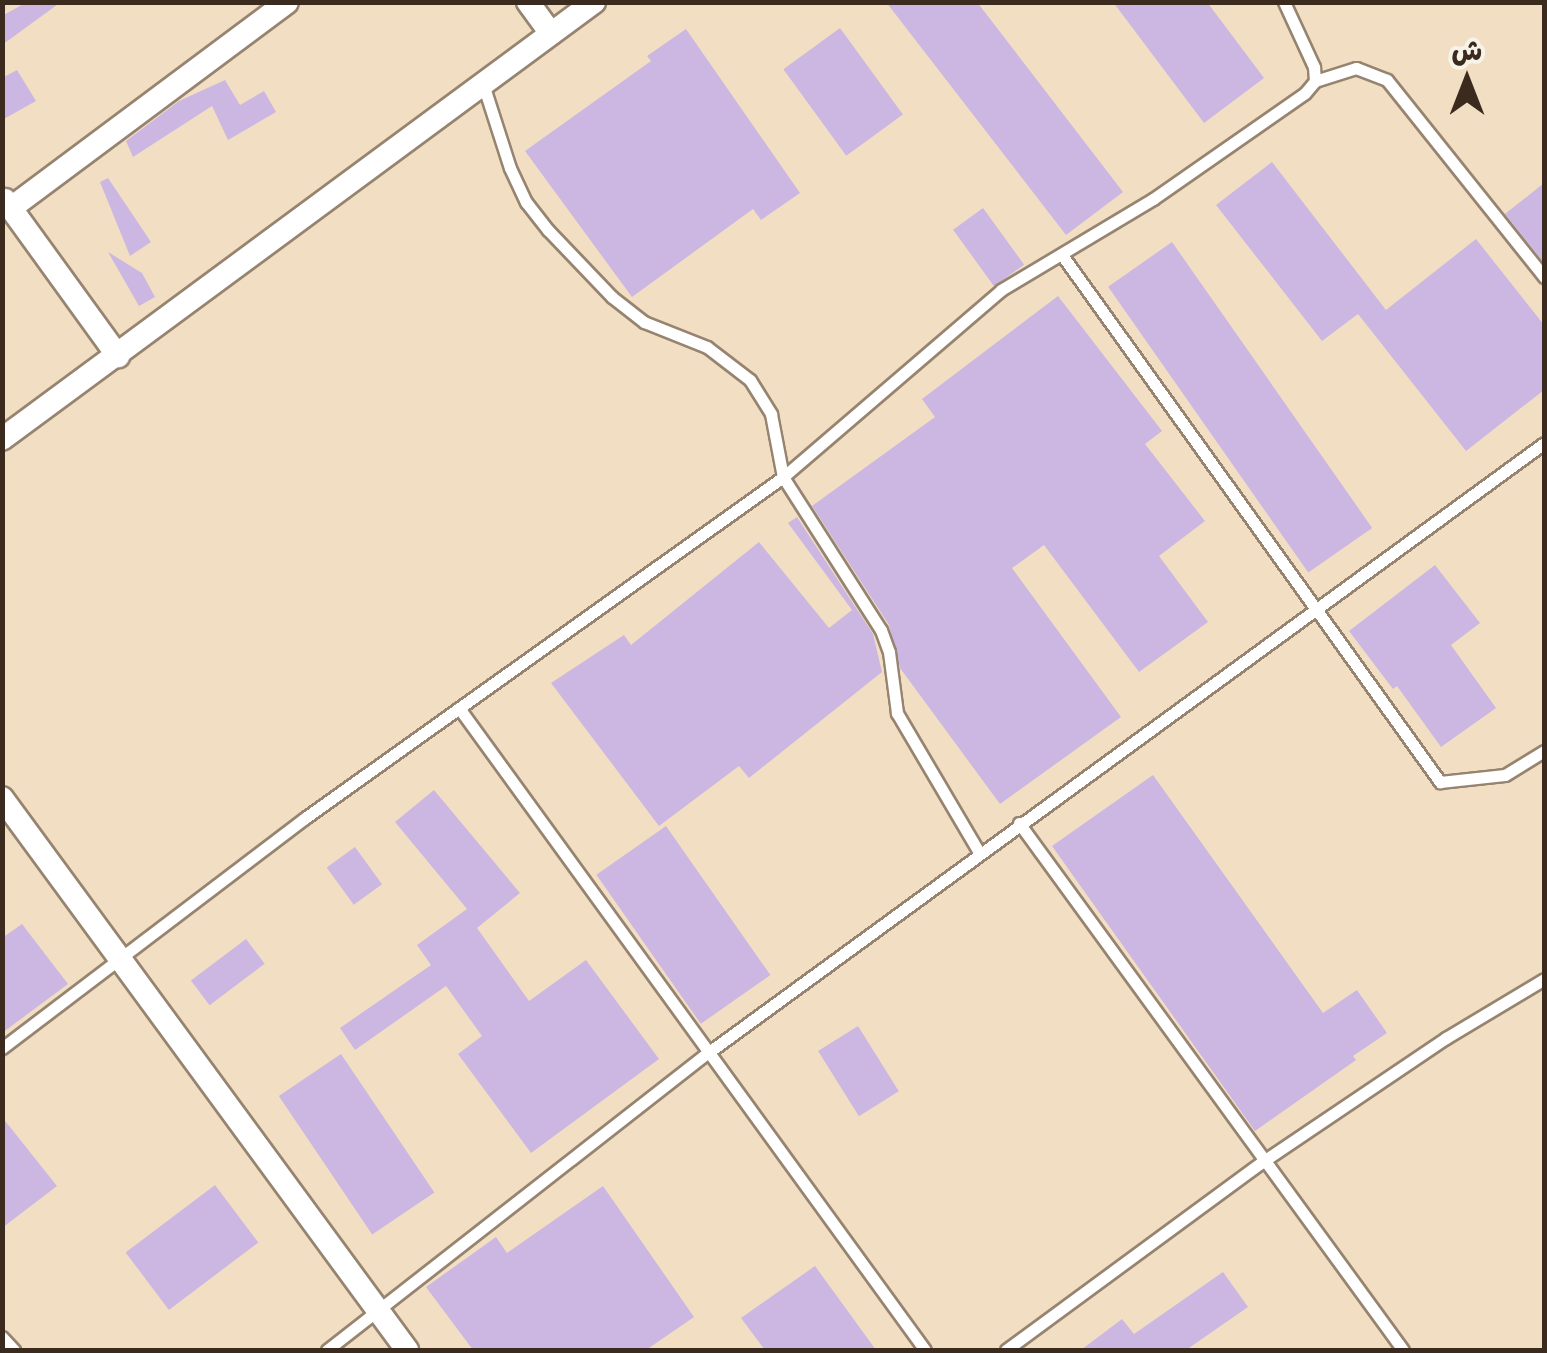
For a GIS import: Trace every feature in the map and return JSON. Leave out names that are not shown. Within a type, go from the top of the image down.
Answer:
[{"type":"street","points":[[118,356],[7,202],[288,2]]},
{"type":"street","points":[[528,2],[551,34]]},
{"type":"street","points":[[2,439],[594,2]]},
{"type":"street","points":[[2,798],[407,1350]]},
{"type":"lane","points":[[1284,2],[1314,67],[1316,81]]},
{"type":"lane","points":[[2,1048],[120,956],[783,476],[1001,290],[1153,199],[1305,93],[1316,81],[1356,68],[1388,80],[1544,277]]},
{"type":"lane","points":[[483,84],[526,202],[612,298],[644,322],[707,347],[750,380],[771,414],[783,476],[881,630],[889,652],[898,713],[979,852]]},
{"type":"lane","points":[[1062,255],[1440,782],[1506,775],[1544,751]]},
{"type":"lane","points":[[327,1350],[379,1314],[709,1052],[1544,443]]},
{"type":"lane","points":[[460,708],[925,1350]]},
{"type":"lane","points":[[1019,823],[1262,1162],[1403,1350]]},
{"type":"lane","points":[[1006,1350],[1262,1162],[1446,1038],[1544,979]]},
{"type":"lane","points":[[2,1337],[14,1350]]},
{"type":"building","points":[[27,2],[61,2],[2,45],[2,16]]},
{"type":"building","points":[[886,2],[977,2],[1123,192],[1066,235]]},
{"type":"building","points":[[1113,2],[1207,2],[1264,78],[1204,123]]},
{"type":"building","points":[[840,28],[903,115],[846,156],[783,69]]},
{"type":"building","points":[[686,29],[800,193],[761,220],[753,209],[632,297],[525,151],[651,61],[647,56]]},
{"type":"building","points":[[17,70],[36,101],[2,120],[2,78]]},
{"type":"building","points":[[225,80],[240,105],[264,91],[276,112],[228,140],[212,106],[133,157],[126,141],[179,101]]},
{"type":"building","points":[[1272,162],[1386,310],[1476,239],[1544,325],[1544,390],[1466,451],[1358,314],[1322,341],[1216,205]]},
{"type":"building","points":[[108,178],[151,242],[130,256],[100,182]]},
{"type":"building","points":[[1544,183],[1544,263],[1505,214]]},
{"type":"building","points":[[983,208],[1024,265],[994,286],[953,230]]},
{"type":"building","points":[[1172,242],[1372,528],[1308,573],[1108,287]]},
{"type":"building","points":[[108,252],[142,273],[155,297],[139,306]]},
{"type":"building","points":[[1058,296],[1162,431],[1145,444],[1205,521],[1159,556],[1208,622],[1139,672],[1044,545],[1012,568],[1121,717],[1000,804],[900,668],[889,625],[812,506],[935,417],[922,399]]},
{"type":"building","points":[[797,517],[873,634],[882,672],[749,778],[739,766],[659,826],[551,683],[624,635],[631,645],[759,542],[829,628],[852,610],[788,523]]},
{"type":"building","points":[[1435,565],[1480,623],[1451,645],[1496,708],[1441,747],[1397,686],[1393,689],[1349,631]]},
{"type":"building","points":[[1153,775],[1323,1013],[1357,990],[1387,1033],[1353,1056],[1356,1060],[1255,1131],[1052,846]]},
{"type":"building","points":[[434,790],[520,893],[477,928],[529,1001],[586,960],[659,1059],[531,1153],[458,1054],[482,1036],[446,986],[355,1050],[340,1028],[431,965],[417,945],[467,909],[395,822]]},
{"type":"building","points":[[666,826],[770,975],[701,1024],[596,875]]},
{"type":"building","points":[[355,847],[382,884],[354,905],[327,868]]},
{"type":"building","points":[[22,924],[68,984],[2,1033],[2,938]]},
{"type":"building","points":[[246,939],[265,964],[210,1005],[191,981]]},
{"type":"building","points":[[858,1026],[899,1091],[859,1116],[818,1051]]},
{"type":"building","points":[[341,1054],[434,1192],[372,1234],[279,1096]]},
{"type":"building","points":[[2,1117],[57,1186],[2,1228]]},
{"type":"building","points":[[215,1185],[258,1243],[169,1310],[126,1252]]},
{"type":"building","points":[[603,1186],[694,1317],[646,1350],[473,1350],[426,1287],[496,1237],[507,1253]]},
{"type":"building","points":[[815,1266],[876,1350],[765,1350],[741,1318]]},
{"type":"building","points":[[1223,1272],[1248,1307],[1186,1350],[1081,1350],[1122,1319],[1134,1334]]}]
